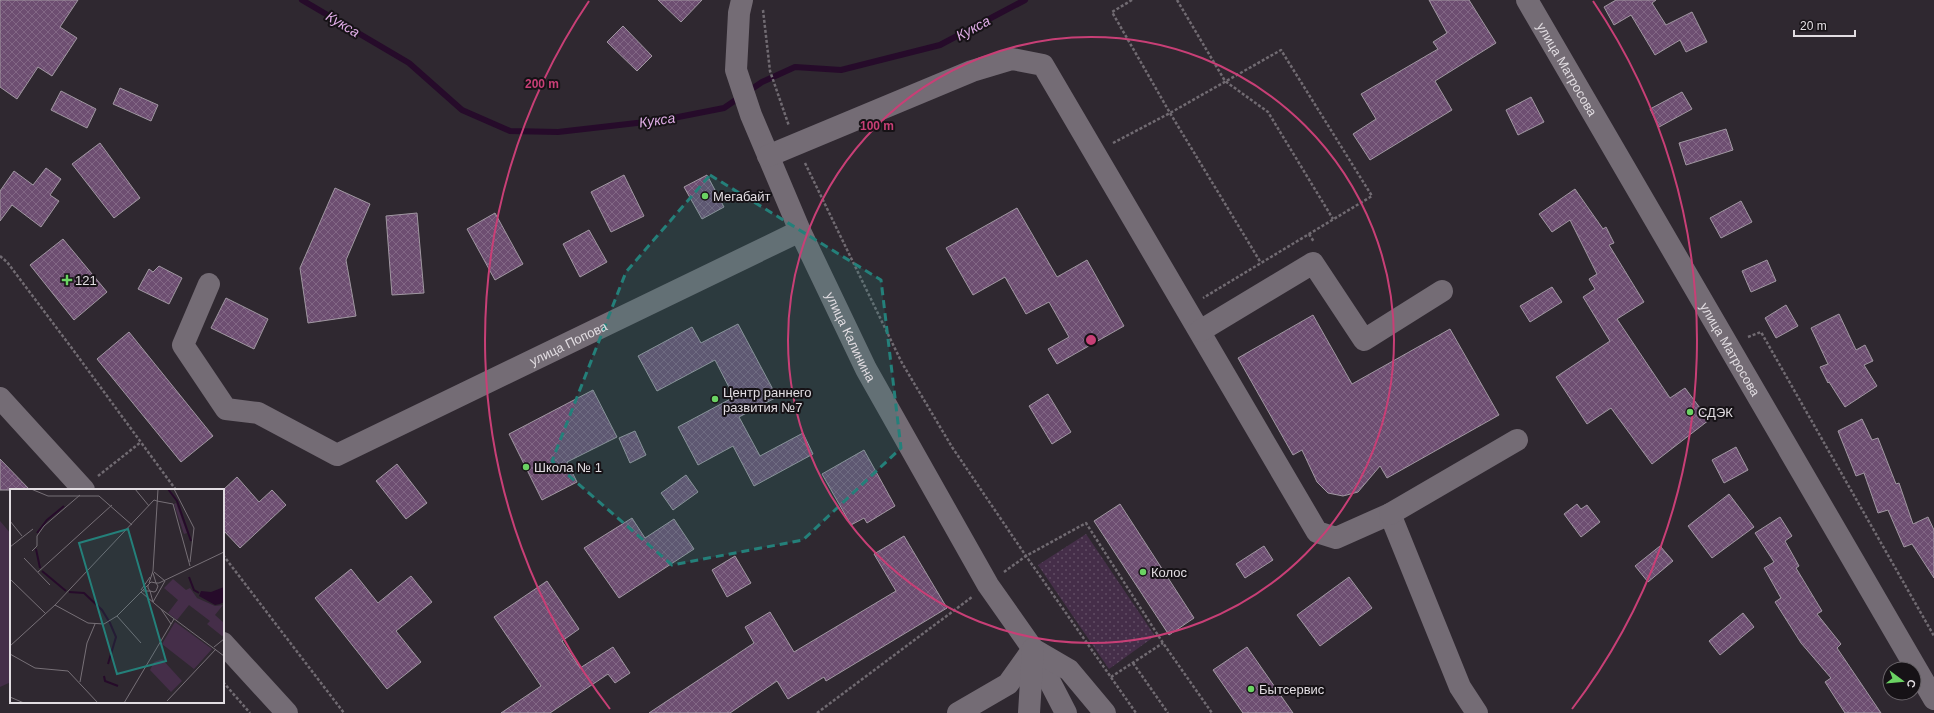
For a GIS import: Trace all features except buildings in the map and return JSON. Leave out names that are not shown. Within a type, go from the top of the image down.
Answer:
[{"type":"street","name":"улица Калинина","points":[[742,0],[739,13],[736,70],[751,115],[800,231],[866,369],[988,585],[1033,649],[1066,713]]},
{"type":"street","name":"улица Матросова","points":[[1527,0],[1934,699]]},
{"type":"street","points":[[768,156],[972,72],[1012,59],[1043,65],[1317,532],[1336,538],[1390,514],[1517,440]]},
{"type":"street","name":"улица Попова","points":[[210,284],[183,345],[226,409],[258,413],[337,455],[800,231]]},
{"type":"street","points":[[1200,331],[1313,263],[1364,340],[1442,291]]},
{"type":"street","points":[[0,398],[83,489]]},
{"type":"street","points":[[1390,514],[1460,687],[1477,713]]},
{"type":"street","points":[[224,644],[287,713]]},
{"type":"street","name":"улица Калинина","points":[[1033,649],[1069,670],[1105,713]]},
{"type":"street","points":[[958,713],[1008,684],[1033,649]]},
{"type":"street","points":[[1029,713],[1033,649]]},
{"type":"path","points":[[1132,0],[1112,12],[1170,113],[1261,263]]},
{"type":"path","points":[[1177,0],[1225,81],[1268,112],[1333,219]]},
{"type":"path","points":[[762,8],[770,71],[796,145],[902,363],[952,447],[1136,713]]},
{"type":"path","points":[[1095,152],[1170,113],[1280,50],[1372,196],[1186,308]]},
{"type":"path","points":[[0,256],[7,262],[67,341],[175,489]]},
{"type":"path","points":[[1728,344],[1760,332],[1934,636]]},
{"type":"path","points":[[83,489],[141,442]]},
{"type":"path","points":[[817,713],[821,712],[1026,556],[1086,523],[1163,643],[1212,713]]},
{"type":"path","points":[[224,556],[344,713]]},
{"type":"path","points":[[1111,677],[1163,643]]},
{"type":"path","points":[[1133,663],[1168,713]]},
{"type":"path","points":[[224,683],[250,713]]},
{"type":"highlighted area","points":[[710,175],[881,280],[901,448],[803,540],[672,565],[552,461],[626,272]]},
{"type":"shaded area","points":[[0,521],[10,533],[10,682],[0,687]]},
{"type":"shaded area","points":[[1086,534],[1155,636],[1109,669],[1038,565]]},
{"type":"waterway","name":"Кукса","points":[[302,0],[409,63],[462,110],[510,131],[558,132],[663,120],[724,108],[762,82],[795,67],[841,70],[940,45],[1025,0]]},
{"type":"place","name":"Мегабайт","points":[[705,196]]},
{"type":"place","name":"121","points":[[67,280]]},
{"type":"place","name":"Центр раннего развития №7","points":[[715,399]]},
{"type":"place","name":"СДЭК","points":[[1690,412]]},
{"type":"place","name":"Школа № 1","points":[[526,467]]},
{"type":"place","name":"Колос","points":[[1143,572]]},
{"type":"place","name":"Бытсервис","points":[[1251,689]]}]
